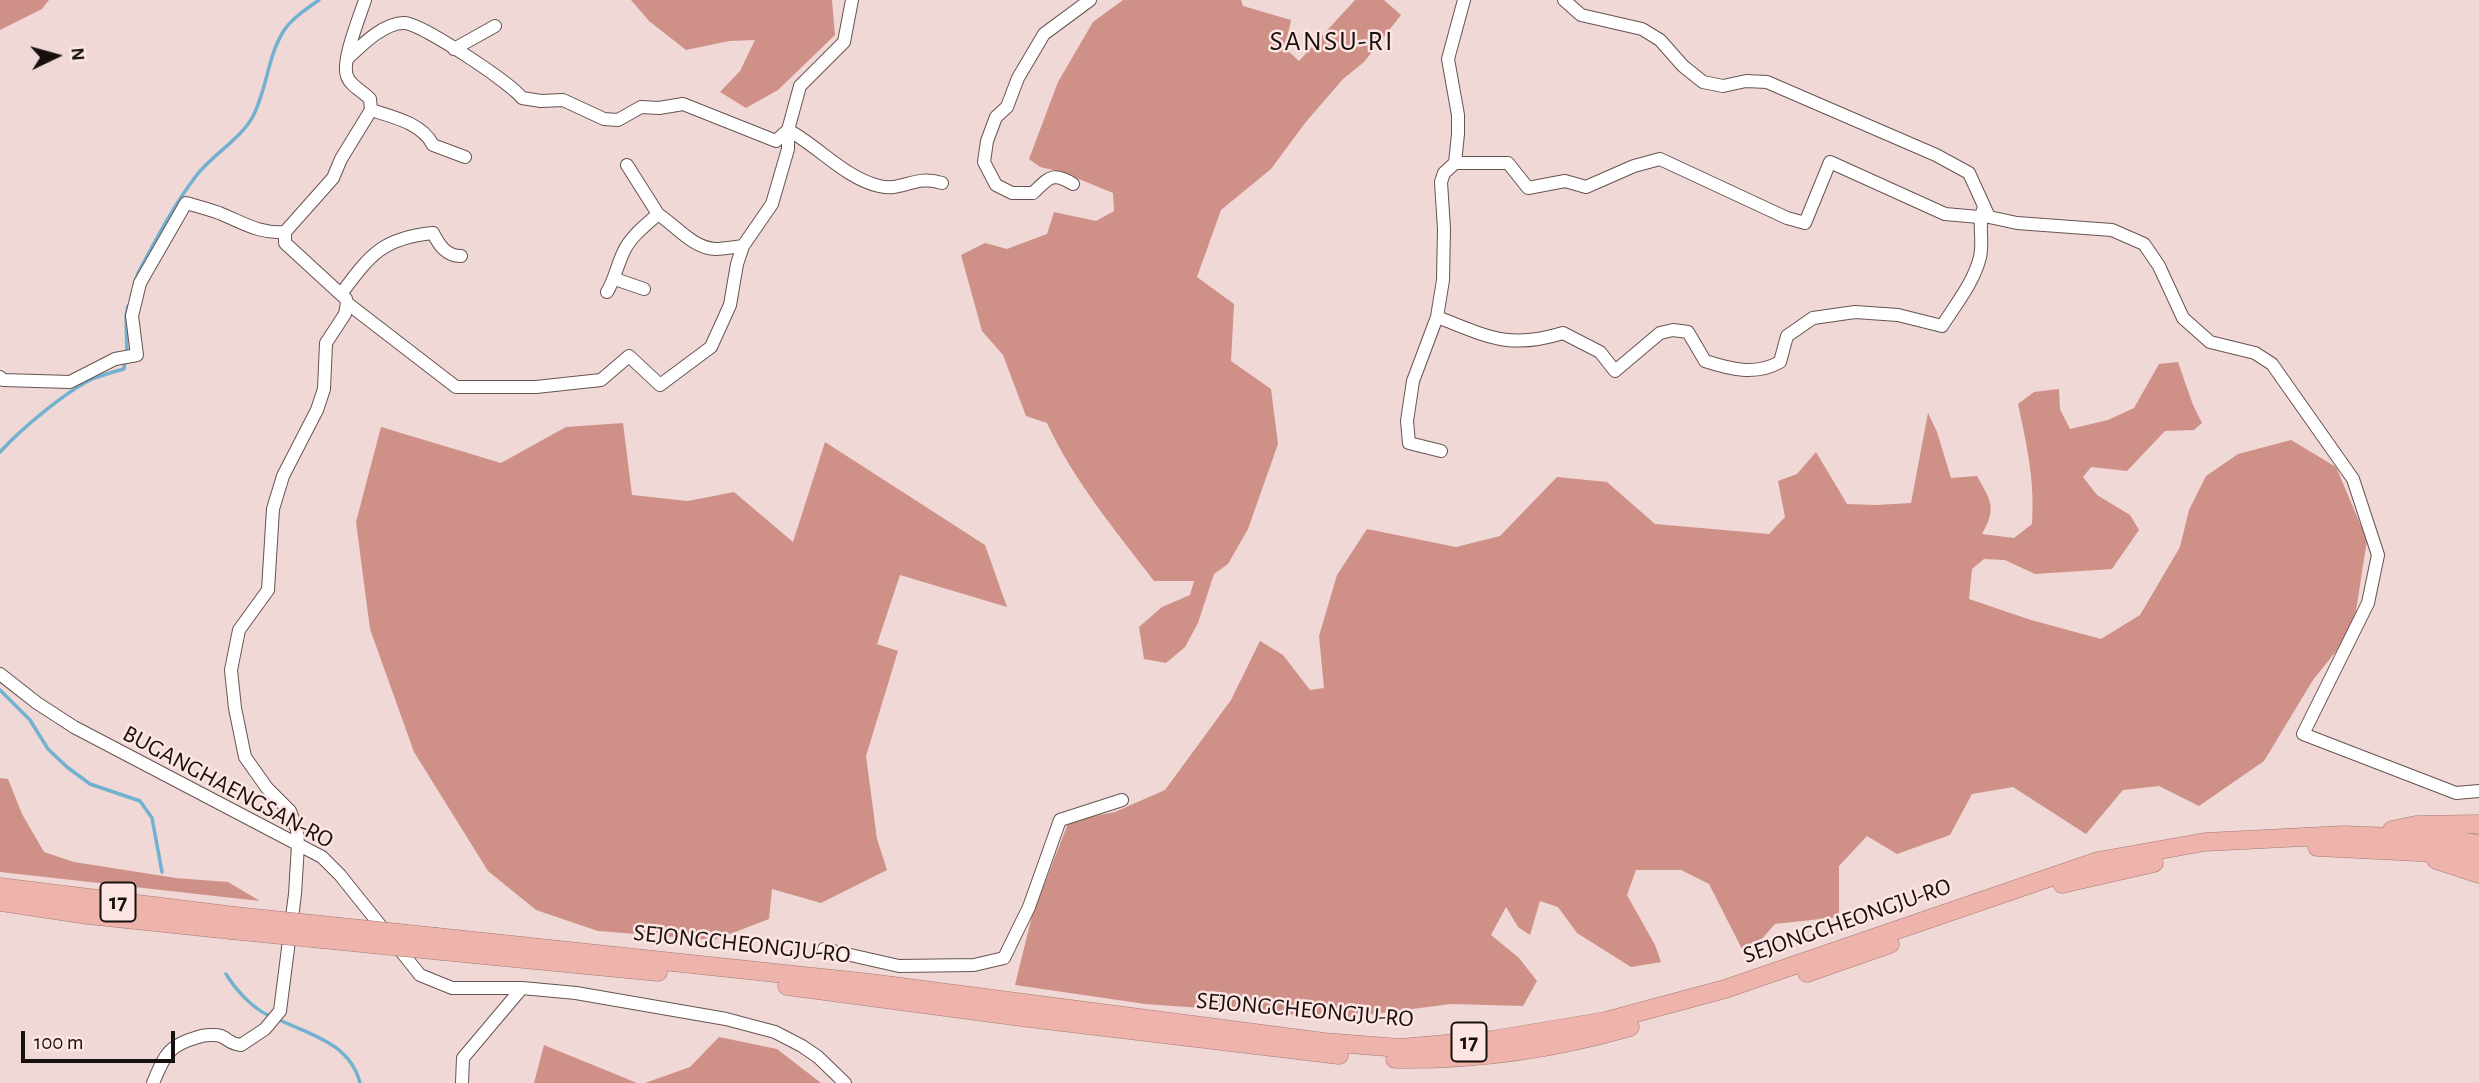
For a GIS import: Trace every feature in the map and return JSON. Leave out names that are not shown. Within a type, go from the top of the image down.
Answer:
[{"type":"highway","points":[[2365,836],[2416,825],[2479,824]]},
{"type":"highway","name":"SEJONGCHEONGJU-RO","points":[[440,944],[870,983],[1324,1042],[1400,1048],[1492,1040],[1606,1021],[1725,989],[2098,861],[2205,842],[2365,836],[2442,839],[2479,844]]},
{"type":"highway","name":"SEJONGCHEONGJU-RO","points":[[440,944],[763,982],[1289,1050],[1371,1058],[1423,1059],[1511,1052],[1597,1036],[1735,996],[2060,885],[2188,854],[2316,846],[2479,855]]},
{"type":"highway","points":[[2413,852],[2479,874]]},
{"type":"highway","name":"17","points":[[0,887],[233,923]]},
{"type":"highway","name":"17","points":[[0,902],[88,915],[233,923],[440,944]]},
{"type":"street","points":[[365,0],[347,59],[346,74],[352,84],[370,99],[371,110],[341,159],[333,178],[285,232],[285,243],[344,299],[456,387],[536,387],[601,380],[629,356],[660,385],[711,347],[730,305],[743,246],[772,204],[788,149],[788,130],[800,86],[844,42],[852,0]]},
{"type":"street","points":[[1073,184],[1062,177],[1052,177],[1047,178],[1033,193],[1012,193],[996,185],[984,162],[987,141],[996,117],[1007,107],[1018,78],[1044,34],[1090,0]]},
{"type":"street","points":[[1455,163],[1458,115],[1448,59],[1464,0]]},
{"type":"street","points":[[1437,317],[1498,340],[1534,340],[1563,333],[1600,352],[1615,372],[1660,333],[1673,330],[1688,332],[1705,361],[1737,371],[1771,367],[1780,362],[1787,336],[1814,318],[1855,312],[1898,315],[1942,326],[1972,278],[1980,258],[1983,238],[1982,212],[1969,173],[1936,155],[1767,82],[1746,81],[1723,86],[1703,82],[1682,66],[1660,40],[1642,29],[1581,15],[1564,0]]},
{"type":"street","points":[[347,59],[373,34],[404,22],[454,48],[514,88],[522,97],[541,101],[563,100],[604,119],[618,120],[641,107],[659,108],[683,104],[776,141],[788,130]]},
{"type":"street","points":[[454,48],[495,26]]},
{"type":"street","points":[[371,110],[421,130],[428,135],[433,145],[466,157]]},
{"type":"street","points":[[788,130],[808,141],[848,172],[876,186],[887,188],[928,179],[942,183]]},
{"type":"street","points":[[1441,451],[1409,443],[1407,421],[1413,381],[1437,317],[1443,267],[1441,181],[1444,173],[1455,163],[1508,163],[1528,188],[1566,181],[1586,187],[1634,166],[1660,159],[1787,218],[1804,223],[1830,162],[1945,214],[1982,212],[1989,217],[2017,222],[2112,230],[2144,244],[2159,266],[2183,318],[2210,342],[2256,354],[2272,365],[2353,479],[2378,555],[2368,603],[2303,734],[2456,793],[2479,792]]},
{"type":"street","points":[[627,165],[658,214],[692,242],[712,249],[743,246]]},
{"type":"street","points":[[0,377],[2,380],[70,382],[115,359],[137,355],[132,316],[140,283],[186,203],[220,214],[252,229],[272,233],[285,232]]},
{"type":"street","points":[[607,292],[615,279],[624,249],[658,214]]},
{"type":"street","points":[[153,1083],[164,1058],[177,1044],[203,1035],[220,1036],[229,1043],[241,1045],[265,1029],[278,1012],[296,894],[297,830],[290,811],[267,788],[245,757],[231,670],[239,630],[268,590],[273,509],[283,476],[317,410],[324,389],[326,343],[345,314],[344,299],[375,252],[405,237],[433,233],[439,245],[446,251],[453,256],[461,256]]},
{"type":"street","points":[[615,279],[644,289]]},
{"type":"street","name":"BUGANGHAENGSAN-RO","points":[[0,674],[74,727],[322,857],[340,875],[419,975],[452,988],[522,988],[576,993],[726,1019],[775,1032],[818,1057],[845,1083]]},
{"type":"street","points":[[824,949],[899,966],[974,965],[1004,958],[1029,907],[1060,820],[1122,800]]},
{"type":"street","points":[[462,1083],[463,1058],[522,988]]},
{"type":"shaded area","points":[[0,0],[49,0],[42,9],[0,30]]},
{"type":"shaded area","points":[[631,0],[832,0],[835,35],[778,90],[746,108],[720,92],[740,71],[755,40],[729,41],[686,50],[649,21]]},
{"type":"shaded area","points":[[1123,0],[1241,0],[1243,6],[1291,20],[1285,48],[1299,61],[1355,0],[1384,0],[1401,15],[1364,62],[1343,79],[1305,123],[1271,169],[1221,210],[1197,277],[1234,304],[1231,361],[1271,389],[1278,444],[1248,529],[1228,564],[1214,574],[1198,623],[1185,647],[1166,663],[1144,659],[1139,627],[1162,607],[1190,595],[1194,581],[1154,581],[1082,485],[1047,423],[1026,416],[1003,355],[982,331],[961,255],[985,243],[1007,249],[1047,234],[1054,212],[1096,221],[1114,211],[1113,193],[1062,172],[1040,167],[1029,159],[1058,82],[1093,22]]},
{"type":"shaded area","points":[[2178,362],[2202,423],[2194,430],[2165,431],[2127,471],[2091,467],[2083,477],[2097,495],[2130,515],[2139,530],[2112,569],[2035,574],[2005,560],[1984,559],[1972,569],[1969,599],[2031,620],[2101,639],[2140,615],[2180,547],[2189,510],[2206,476],[2238,454],[2291,440],[2336,467],[2367,540],[2353,630],[2313,680],[2264,761],[2199,806],[2159,786],[2123,790],[2086,834],[2013,787],[1972,794],[1950,835],[1897,854],[1867,836],[1839,866],[1839,917],[1775,924],[1746,957],[1709,884],[1681,870],[1636,870],[1627,895],[1655,945],[1661,962],[1631,967],[1577,933],[1558,907],[1540,901],[1530,935],[1518,927],[1506,907],[1491,935],[1519,958],[1537,981],[1523,1006],[1451,1004],[1343,1018],[1145,1004],[1015,985],[1032,916],[1069,821],[1115,812],[1165,790],[1231,700],[1260,641],[1283,655],[1310,690],[1324,688],[1319,636],[1337,575],[1367,529],[1456,547],[1500,536],[1557,477],[1607,482],[1655,524],[1769,534],[1785,517],[1778,481],[1797,474],[1816,452],[1847,504],[1911,503],[1928,413],[1937,432],[1951,478],[1977,476],[1986,492],[1991,511],[1982,534],[2014,538],[2032,524],[2033,508],[2029,464],[2018,404],[2034,392],[2059,389],[2060,409],[2070,429],[2108,420],[2134,408],[2159,364]]},
{"type":"shaded area","points":[[623,423],[632,495],[688,501],[734,492],[793,542],[825,442],[985,545],[1007,607],[900,575],[877,644],[898,651],[866,756],[877,839],[887,870],[821,903],[772,889],[769,919],[714,940],[598,931],[536,910],[488,871],[414,752],[370,629],[356,522],[381,427],[501,463],[566,427]]},
{"type":"shaded area","points":[[0,778],[8,779],[22,814],[44,852],[74,862],[176,878],[228,882],[260,901],[0,872]]},
{"type":"shaded area","points":[[719,1037],[777,1049],[821,1083],[645,1083],[690,1067]]},
{"type":"shaded area","points":[[544,1045],[637,1083],[534,1083]]},
{"type":"waterway","points":[[135,282],[158,236],[188,187],[252,118],[278,42],[286,27],[319,0]]},
{"type":"waterway","points":[[127,354],[128,306]]},
{"type":"waterway","points":[[0,452],[56,402],[92,379],[124,369],[125,361]]},
{"type":"waterway","points":[[0,690],[30,720],[48,749],[67,767],[90,784],[140,801],[152,818],[162,872]]},
{"type":"waterway","points":[[226,974],[245,998],[270,1016]]},
{"type":"waterway","points":[[277,1019],[315,1035],[338,1049],[355,1069],[360,1083]]},
{"type":"district","name":"SANSU-RI","points":[[1332,42]]}]
